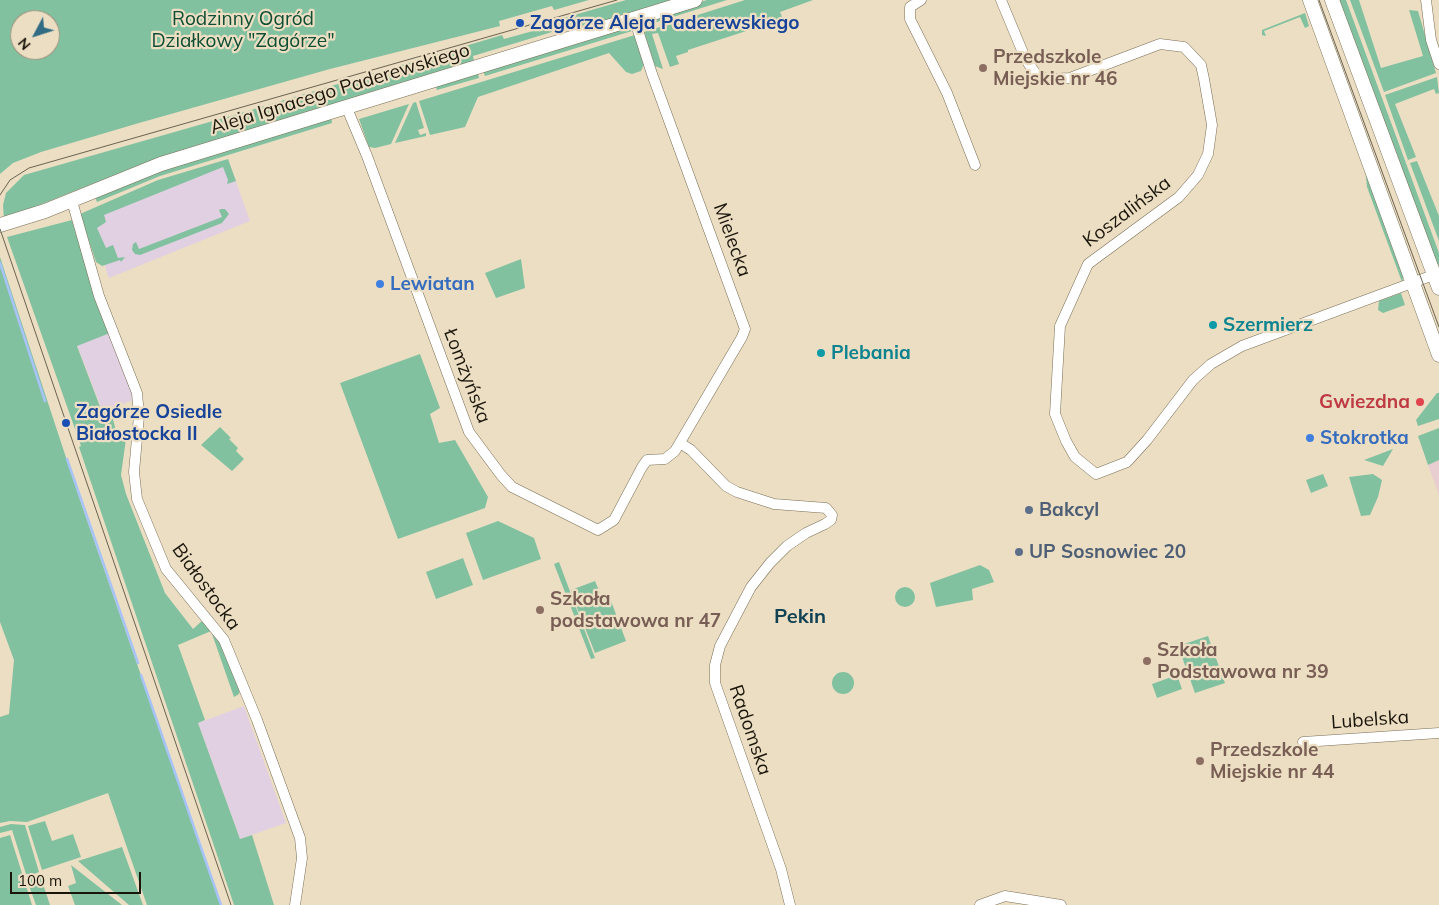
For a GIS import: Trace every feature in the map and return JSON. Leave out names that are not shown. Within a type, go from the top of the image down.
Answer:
[{"type":"street","name":"Aleja Ignacego Paderewskiego","points":[[0,225],[72,201],[161,164],[695,0]]},
{"type":"street","points":[[921,0],[910,7],[910,19],[947,93],[975,165]]},
{"type":"street","name":"Koszalińska","points":[[1001,0],[1026,60],[1036,74],[1046,79],[1070,78],[1150,47],[1171,44],[1184,47],[1200,65],[1208,96],[1212,125],[1208,154],[1198,175],[1179,197],[1088,264],[1060,326],[1055,414],[1075,457],[1096,474],[1127,462],[1148,440],[1193,380],[1211,364],[1242,346],[1413,284],[1437,279]]},
{"type":"street","points":[[1310,0],[1439,355]]},
{"type":"street","points":[[1332,0],[1437,279]]},
{"type":"street","points":[[1426,0],[1431,40],[1439,64]]},
{"type":"street","name":"Mielecka","points":[[634,18],[652,74],[745,329],[680,443],[671,456],[665,459]]},
{"type":"street","name":"Łomżyńska","points":[[346,106],[367,156],[463,421],[505,480],[523,494],[598,530],[614,520],[647,460],[665,459]]},
{"type":"street","name":"Białostocka","points":[[72,201],[100,296],[137,393],[139,416],[134,478],[137,499],[166,568],[224,640],[257,720],[300,838],[302,858],[295,905]]},
{"type":"street","name":"Radomska","points":[[680,443],[691,450],[726,486],[737,492],[774,504],[826,508],[832,515],[831,520],[806,533],[788,546],[770,563],[736,612],[717,653],[715,665],[715,683],[781,869],[790,905]]},
{"type":"street","name":"Lubelska","points":[[1303,742],[1439,733]]},
{"type":"street","points":[[980,905],[1005,896],[1061,905]]},
{"type":"shaded area","points":[[229,162],[250,221],[109,278],[88,215]]},
{"type":"shaded area","points":[[110,333],[135,399],[103,413],[77,345]]},
{"type":"shaded area","points":[[1439,460],[1439,495],[1428,465]]},
{"type":"shaded area","points":[[244,706],[286,823],[240,839],[198,723]]},
{"type":"green space","name":"Rodzinny Ogród Działkowy \"Zagórze\"","points":[[0,0],[589,0],[554,10],[552,6],[499,21],[500,26],[330,69],[41,152],[13,163],[0,174]]},
{"type":"green space","points":[[626,0],[676,0],[610,21],[576,27],[574,25],[565,27],[564,24],[559,26],[557,20]]},
{"type":"green space","points":[[707,0],[727,0],[644,26],[647,21],[658,15]]},
{"type":"green space","points":[[745,0],[813,0],[780,12],[783,19],[688,50],[688,52],[676,56],[679,64],[670,67],[658,33],[652,34],[663,69],[655,66],[644,32]]},
{"type":"green space","points":[[1338,0],[1346,0],[1439,253],[1439,265],[1437,264]]},
{"type":"green space","points":[[1350,0],[1359,0],[1381,68],[1423,56],[1409,10],[1418,11],[1436,73],[1384,92]]},
{"type":"green space","points":[[1305,13],[1309,26],[1305,28],[1300,17],[1264,31],[1266,36],[1262,35],[1262,30]]},
{"type":"green space","points":[[551,26],[552,32],[473,56],[474,61],[155,159],[4,219],[3,205],[6,193],[24,175],[502,35],[504,39]]},
{"type":"green space","points":[[623,27],[632,31],[485,76],[483,71]]},
{"type":"green space","points":[[635,35],[644,64],[641,71],[632,74],[626,72],[609,53],[478,97],[465,127],[430,135],[419,101]]},
{"type":"green space","points":[[478,73],[479,78],[437,90],[435,84]]},
{"type":"green space","points":[[1437,77],[1439,93],[1436,94],[1434,89],[1395,104],[1416,157],[1408,160],[1385,95]]},
{"type":"green space","points":[[416,102],[424,128],[418,130],[420,135],[426,133],[426,136],[395,143],[413,103]]},
{"type":"green space","points":[[409,104],[391,144],[375,148],[369,147],[359,119]]},
{"type":"green space","points":[[331,116],[332,123],[160,176],[97,202],[94,195],[150,172]]},
{"type":"green space","points":[[228,159],[236,181],[227,184],[228,180],[223,167],[104,215],[106,222],[97,228],[106,248],[113,245],[118,258],[125,257],[121,262],[120,260],[102,266],[96,262],[80,214],[158,180]]},
{"type":"green space","points":[[1417,161],[1439,216],[1439,241],[1410,163]]},
{"type":"green space","points":[[1365,167],[1404,274],[1402,282],[1367,187]]},
{"type":"green space","points":[[225,209],[229,214],[222,223],[140,255],[135,254],[132,250],[133,244],[136,242],[139,249],[222,217],[219,210]]},
{"type":"green space","points":[[72,220],[85,264],[110,333],[77,346],[102,412],[110,409],[119,441],[126,439],[121,475],[126,494],[165,593],[193,629],[203,620],[216,633],[240,688],[239,694],[234,697],[211,631],[178,645],[205,720],[198,723],[240,839],[252,835],[274,905],[234,905],[79,447],[81,446],[7,237]]},
{"type":"green space","points":[[0,257],[81,503],[221,905],[147,905],[108,793],[27,822],[10,821],[0,823],[0,717],[9,714],[14,660],[0,622]]},
{"type":"green space","points":[[521,259],[525,288],[496,298],[485,273]]},
{"type":"green space","points":[[1401,293],[1405,305],[1383,313],[1378,310],[1379,301]]},
{"type":"green space","points":[[420,354],[440,408],[430,414],[439,443],[455,440],[488,497],[485,508],[398,539],[340,383]]},
{"type":"green space","points":[[1437,393],[1439,393],[1439,419],[1418,426],[1416,420]]},
{"type":"green space","points":[[220,427],[231,438],[229,439],[238,448],[236,451],[244,459],[232,471],[201,445]]},
{"type":"green space","points":[[1439,428],[1439,460],[1428,465],[1418,436]]},
{"type":"green space","points":[[1393,449],[1383,466],[1364,460]]},
{"type":"green space","points":[[1323,474],[1328,486],[1311,493],[1306,480]]},
{"type":"green space","points":[[1373,474],[1382,480],[1378,497],[1370,515],[1361,516],[1349,477]]},
{"type":"green space","points":[[498,521],[534,538],[541,559],[483,580],[466,533]]},
{"type":"green space","points":[[463,558],[473,585],[436,599],[426,572]]},
{"type":"green space","points":[[559,562],[595,658],[591,659],[554,564]]},
{"type":"green space","points":[[980,565],[989,570],[994,582],[972,589],[973,600],[936,607],[930,583]]},
{"type":"green space","points":[[595,581],[600,593],[576,602],[571,590]]},
{"type":"green space","points":[[901,587],[909,587],[915,593],[915,601],[909,607],[901,607],[895,601],[895,593]]},
{"type":"green space","points":[[608,593],[626,641],[595,653],[576,605]]},
{"type":"green space","points":[[1208,636],[1225,683],[1195,693],[1178,646]]},
{"type":"green space","points":[[843,672],[851,675],[854,683],[851,691],[843,694],[835,691],[832,683],[835,675]]},
{"type":"green space","points":[[1177,675],[1182,689],[1157,698],[1152,684]]},
{"type":"green space","points":[[45,821],[52,841],[73,834],[81,857],[42,870],[28,826]]},
{"type":"green space","points":[[11,824],[25,825],[39,872],[29,876],[26,874],[12,830],[0,833],[0,827]]},
{"type":"green space","points":[[10,835],[32,905],[0,905],[0,838]]},
{"type":"green space","points":[[122,847],[143,905],[129,905],[78,861]]},
{"type":"green space","points":[[71,865],[122,905],[75,905],[68,886],[76,883]]},
{"type":"green space","points":[[40,875],[50,905],[36,905],[27,880]]},
{"type":"waterway","points":[[0,263],[45,401]]},
{"type":"waterway","points":[[67,459],[138,663]]},
{"type":"waterway","points":[[141,675],[221,905]]},
{"type":"tram line","points":[[0,195],[10,180],[29,168],[617,0]]},
{"type":"tram line","points":[[1319,0],[1439,327]]},
{"type":"tram line","points":[[0,229],[231,905]]},
{"type":"place","name":"Zagórze Aleja Paderewskiego","points":[[520,23]]},
{"type":"place","name":"Przedszkole Miejskie nr 46","points":[[983,68]]},
{"type":"place","name":"Lewiatan","points":[[380,284]]},
{"type":"place","name":"Szermierz","points":[[1213,325]]},
{"type":"place","name":"Plebania","points":[[821,353]]},
{"type":"place","name":"Gwiezdna","points":[[1420,402]]},
{"type":"place","name":"Zagórze Osiedle Białostocka II","points":[[66,423]]},
{"type":"place","name":"Stokrotka","points":[[1310,438]]},
{"type":"place","name":"Bakcyl","points":[[1029,510]]},
{"type":"place","name":"UP Sosnowiec 20","points":[[1019,552]]},
{"type":"place","name":"Szkoła podstawowa nr 47","points":[[540,610]]},
{"type":"place","name":"Szkoła Podstawowa nr 39","points":[[1147,661]]},
{"type":"place","name":"Przedszkole Miejskie nr 44","points":[[1200,761]]},
{"type":"district","name":"Pekin","points":[[800,617]]}]
